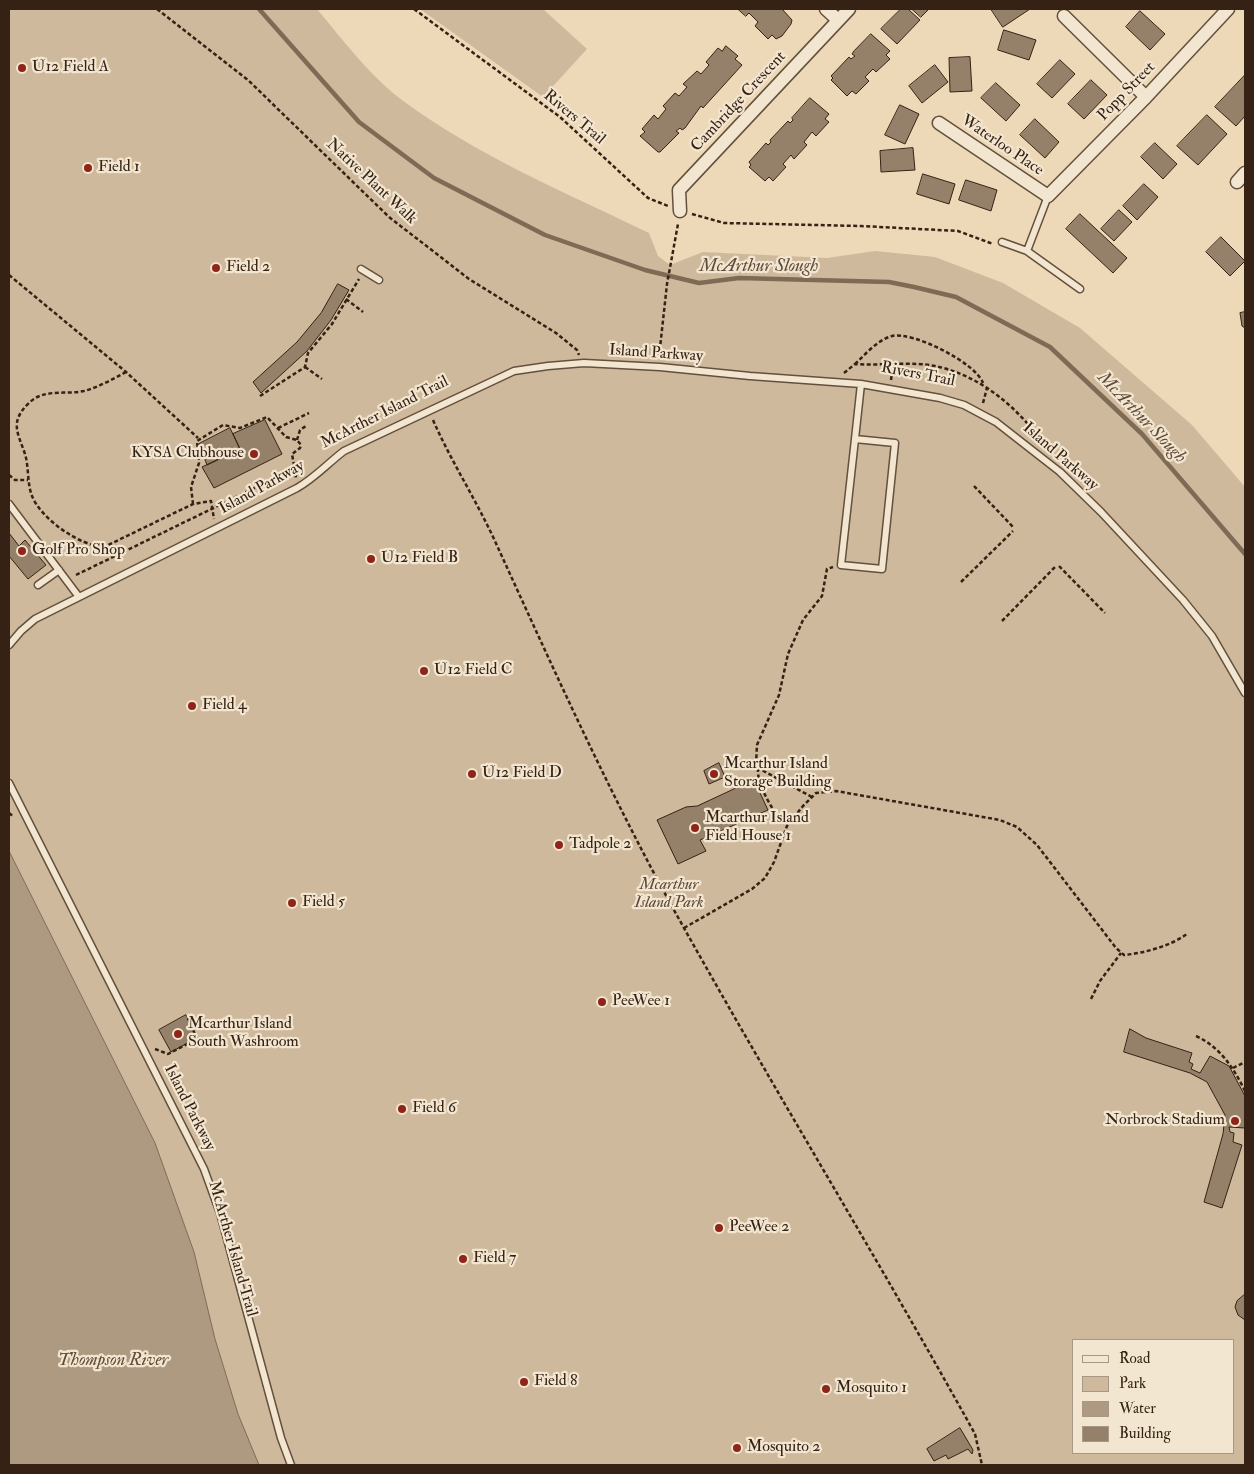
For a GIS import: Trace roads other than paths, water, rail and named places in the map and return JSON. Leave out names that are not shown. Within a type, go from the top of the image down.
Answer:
[{"type":"street","points":[[826,9],[838,20]]},
{"type":"street","name":"Cambridge Crescent","points":[[680,211],[679,190],[849,9]]},
{"type":"street","name":"Popp Street","points":[[1048,196],[1228,9]]},
{"type":"street","points":[[1064,16],[1146,96]]},
{"type":"street","name":"Waterloo Place","points":[[939,123],[1048,196]]},
{"type":"lane","points":[[1027,252],[1048,196]]},
{"type":"lane","points":[[1000,243],[1027,252],[1080,289]]},
{"type":"lane","points":[[363,270],[379,280]]},
{"type":"lane","name":"Island Parkway","points":[[9,645],[20,631],[35,619],[312,479],[327,463],[344,451],[514,371],[584,363],[660,367],[861,384],[919,392],[964,405],[981,413],[1018,438],[1060,472],[1101,512],[1183,600],[1212,636],[1245,693]]},
{"type":"lane","points":[[855,438],[895,443],[882,569],[841,565],[855,438],[861,384]]},
{"type":"lane","points":[[9,504],[79,597]]},
{"type":"lane","points":[[38,585],[59,570]]},
{"type":"lane","name":"Island Parkway","points":[[9,783],[204,1169],[220,1212],[281,1438],[291,1465]]},
{"type":"water","name":"Thompson River","points":[[9,851],[155,1143],[194,1252],[215,1339],[238,1414],[259,1465],[9,1465]]},
{"type":"waterway","name":"McArthur Slough","points":[[259,9],[359,122],[434,178],[545,235],[645,270],[699,283],[739,278],[889,282],[914,287],[956,297],[1050,347],[1142,434],[1245,554]]},
{"type":"place","name":"U12 Field A","points":[[22,68]]},
{"type":"place","name":"Field 1","points":[[88,168]]},
{"type":"place","name":"Field 2","points":[[216,268]]},
{"type":"place","name":"KYSA Clubhouse","points":[[254,454]]},
{"type":"place","name":"Golf Pro Shop","points":[[22,551]]},
{"type":"place","name":"U12 Field B","points":[[371,559]]},
{"type":"place","name":"U12 Field C","points":[[424,671]]},
{"type":"place","name":"Field 4","points":[[192,706]]},
{"type":"place","name":"U12 Field D","points":[[472,774]]},
{"type":"place","name":"Mcarthur Island Storage Building","points":[[714,774]]},
{"type":"place","name":"Mcarthur Island Field House 1","points":[[695,828]]},
{"type":"place","name":"Tadpole 2","points":[[559,845]]},
{"type":"place","name":"Field 5","points":[[292,903]]},
{"type":"place","name":"PeeWee 1","points":[[602,1002]]},
{"type":"place","name":"Mcarthur Island South Washroom","points":[[178,1034]]},
{"type":"place","name":"Field 6","points":[[402,1109]]},
{"type":"place","name":"Norbrock Stadium","points":[[1235,1121]]},
{"type":"place","name":"PeeWee 2","points":[[719,1228]]},
{"type":"place","name":"Field 7","points":[[463,1259]]},
{"type":"place","name":"Field 8","points":[[524,1382]]},
{"type":"place","name":"Mosquito 1","points":[[826,1389]]},
{"type":"place","name":"Mosquito 2","points":[[737,1448]]},
{"type":"park label","name":"Mcarthur Island Park","points":[[669,895]]}]
